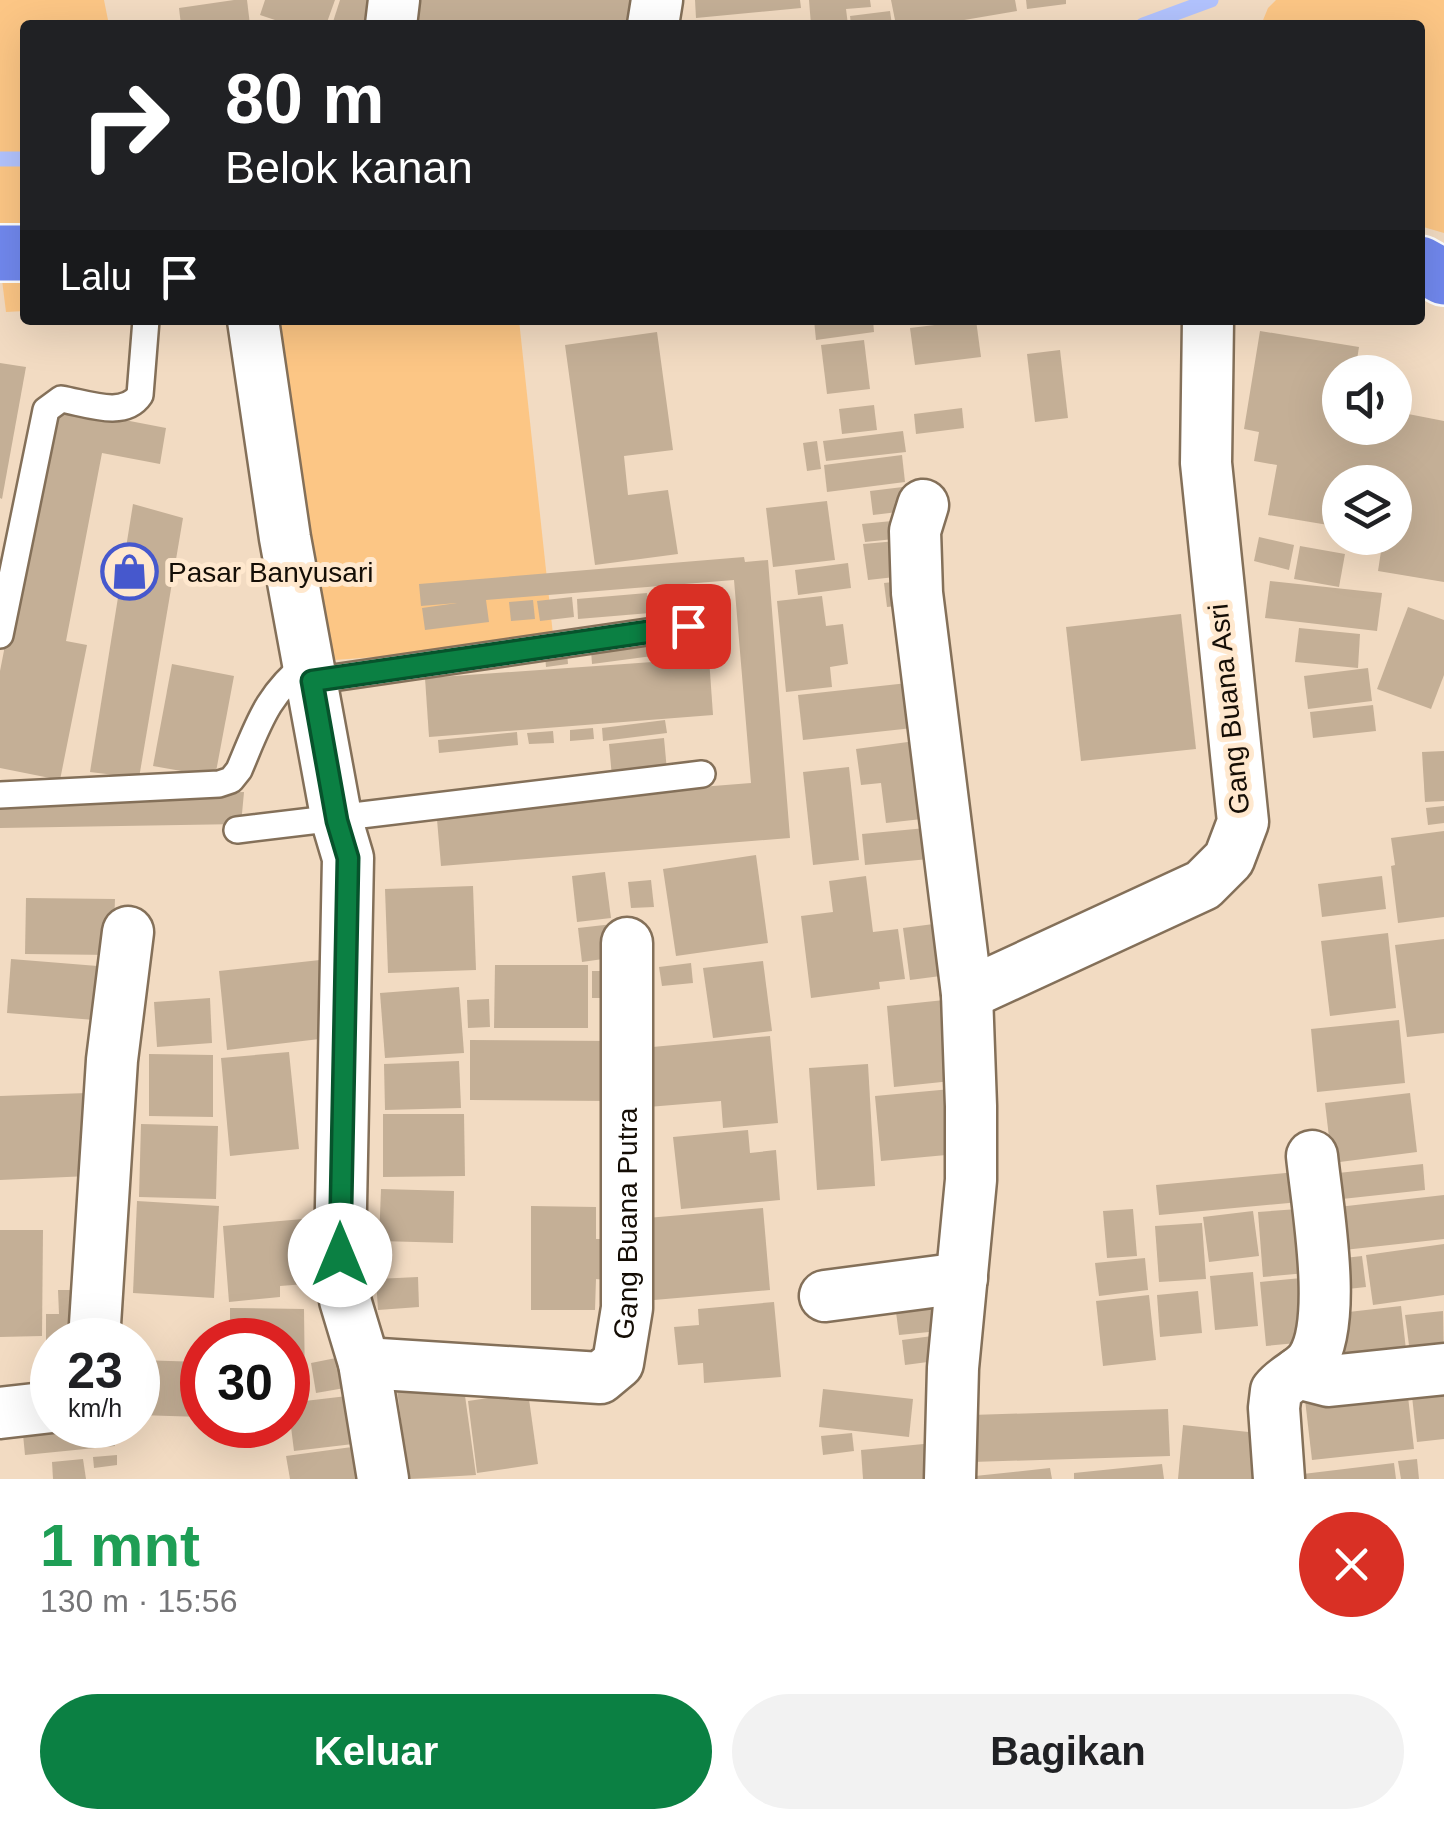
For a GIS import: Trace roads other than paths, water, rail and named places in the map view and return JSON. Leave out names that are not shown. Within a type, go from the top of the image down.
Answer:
[{"type":"street","points":[[255,325],[285,538],[337,821],[348,858],[340,1255],[345,1300],[364,1363],[383,1479]]},
{"type":"street","name":"Gang Buana Asri","points":[[966,994],[1203,884],[1229,859],[1243,822],[1206,463],[1208,325]]},
{"type":"street","points":[[923,505],[915,530],[916,593],[966,994],[971,1180],[953,1368],[950,1479]]},
{"type":"street","points":[[95,1318],[112,1060],[128,932]]},
{"type":"street","name":"Gang Buana Putra","points":[[364,1363],[600,1378],[618,1363],[627,1308],[628,942]]},
{"type":"street","points":[[1279,1479],[1274,1397],[1280,1385],[1308,1366],[1318,1349],[1324,1307],[1312,1156]]},
{"type":"street","points":[[825,1296],[962,1278]]},
{"type":"street","points":[[1298,1373],[1329,1381],[1444,1369]]},
{"type":"street","points":[[0,1413],[30,1410]]},
{"type":"lane","points":[[0,635],[46,410],[61,398],[123,410],[134,405],[140,395],[146,325]]},
{"type":"lane","points":[[0,794],[219,784],[231,780],[269,700],[284,681],[310,672],[688,626]]},
{"type":"lane","points":[[237,830],[337,821],[702,774]]},
{"type":"waterway","points":[[1157,20],[1211,0]]},
{"type":"waterway","points":[[0,159],[20,159]]},
{"type":"place","name":"Pasar Banyusari","points":[[129,572]]}]
